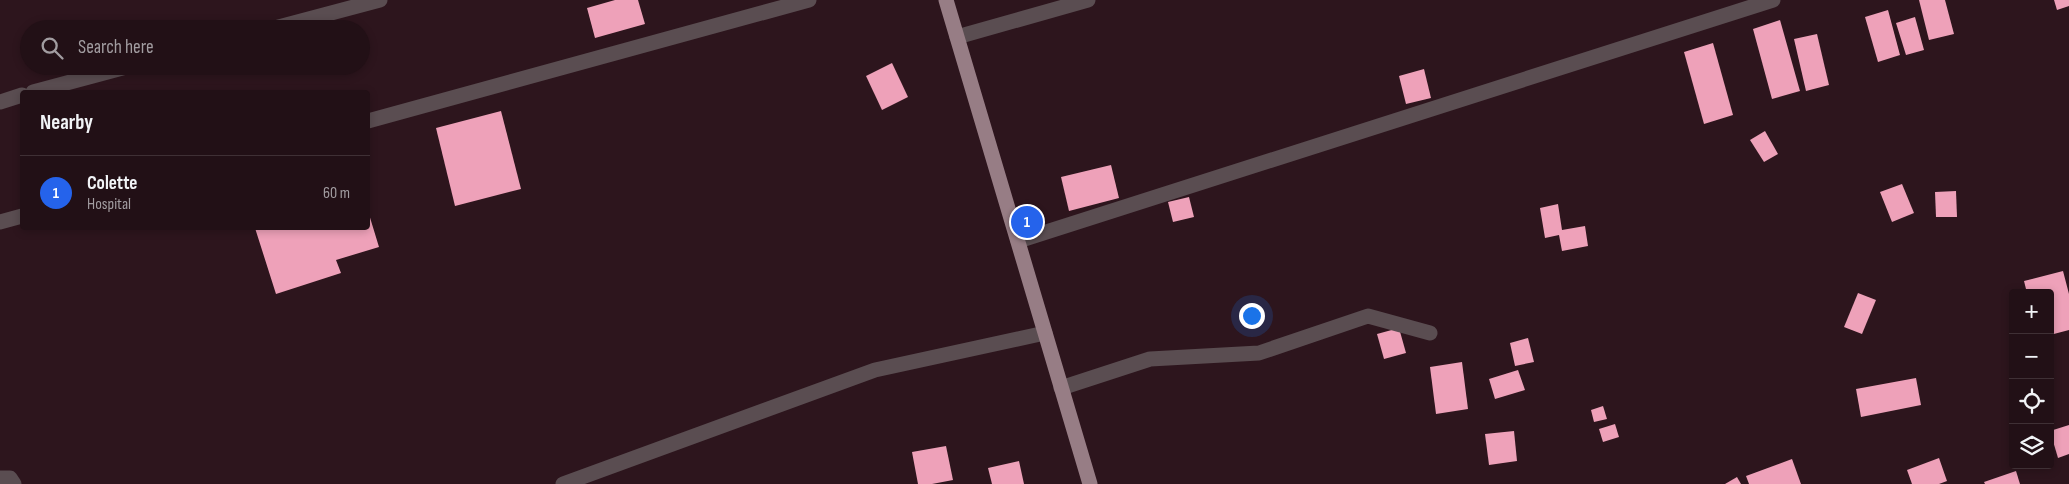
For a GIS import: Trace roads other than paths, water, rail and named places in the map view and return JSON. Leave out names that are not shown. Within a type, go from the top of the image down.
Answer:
[{"type":"main road","points":[[946,0],[1090,484]]},
{"type":"street","points":[[305,20],[380,0]]},
{"type":"street","points":[[370,120],[809,0]]},
{"type":"street","points":[[957,37],[1088,0]]},
{"type":"street","points":[[1018,241],[1773,0]]},
{"type":"street","points":[[40,90],[96,75]]},
{"type":"street","points":[[0,102],[20,96]]},
{"type":"street","points":[[0,222],[20,217]]},
{"type":"street","points":[[1061,388],[1150,359],[1260,353],[1368,316],[1430,334]]},
{"type":"street","points":[[563,484],[875,370],[1045,333]]},
{"type":"street","points":[[0,478],[10,478],[14,484]]},
{"type":"place","name":"Colette","points":[[1027,222]]}]
